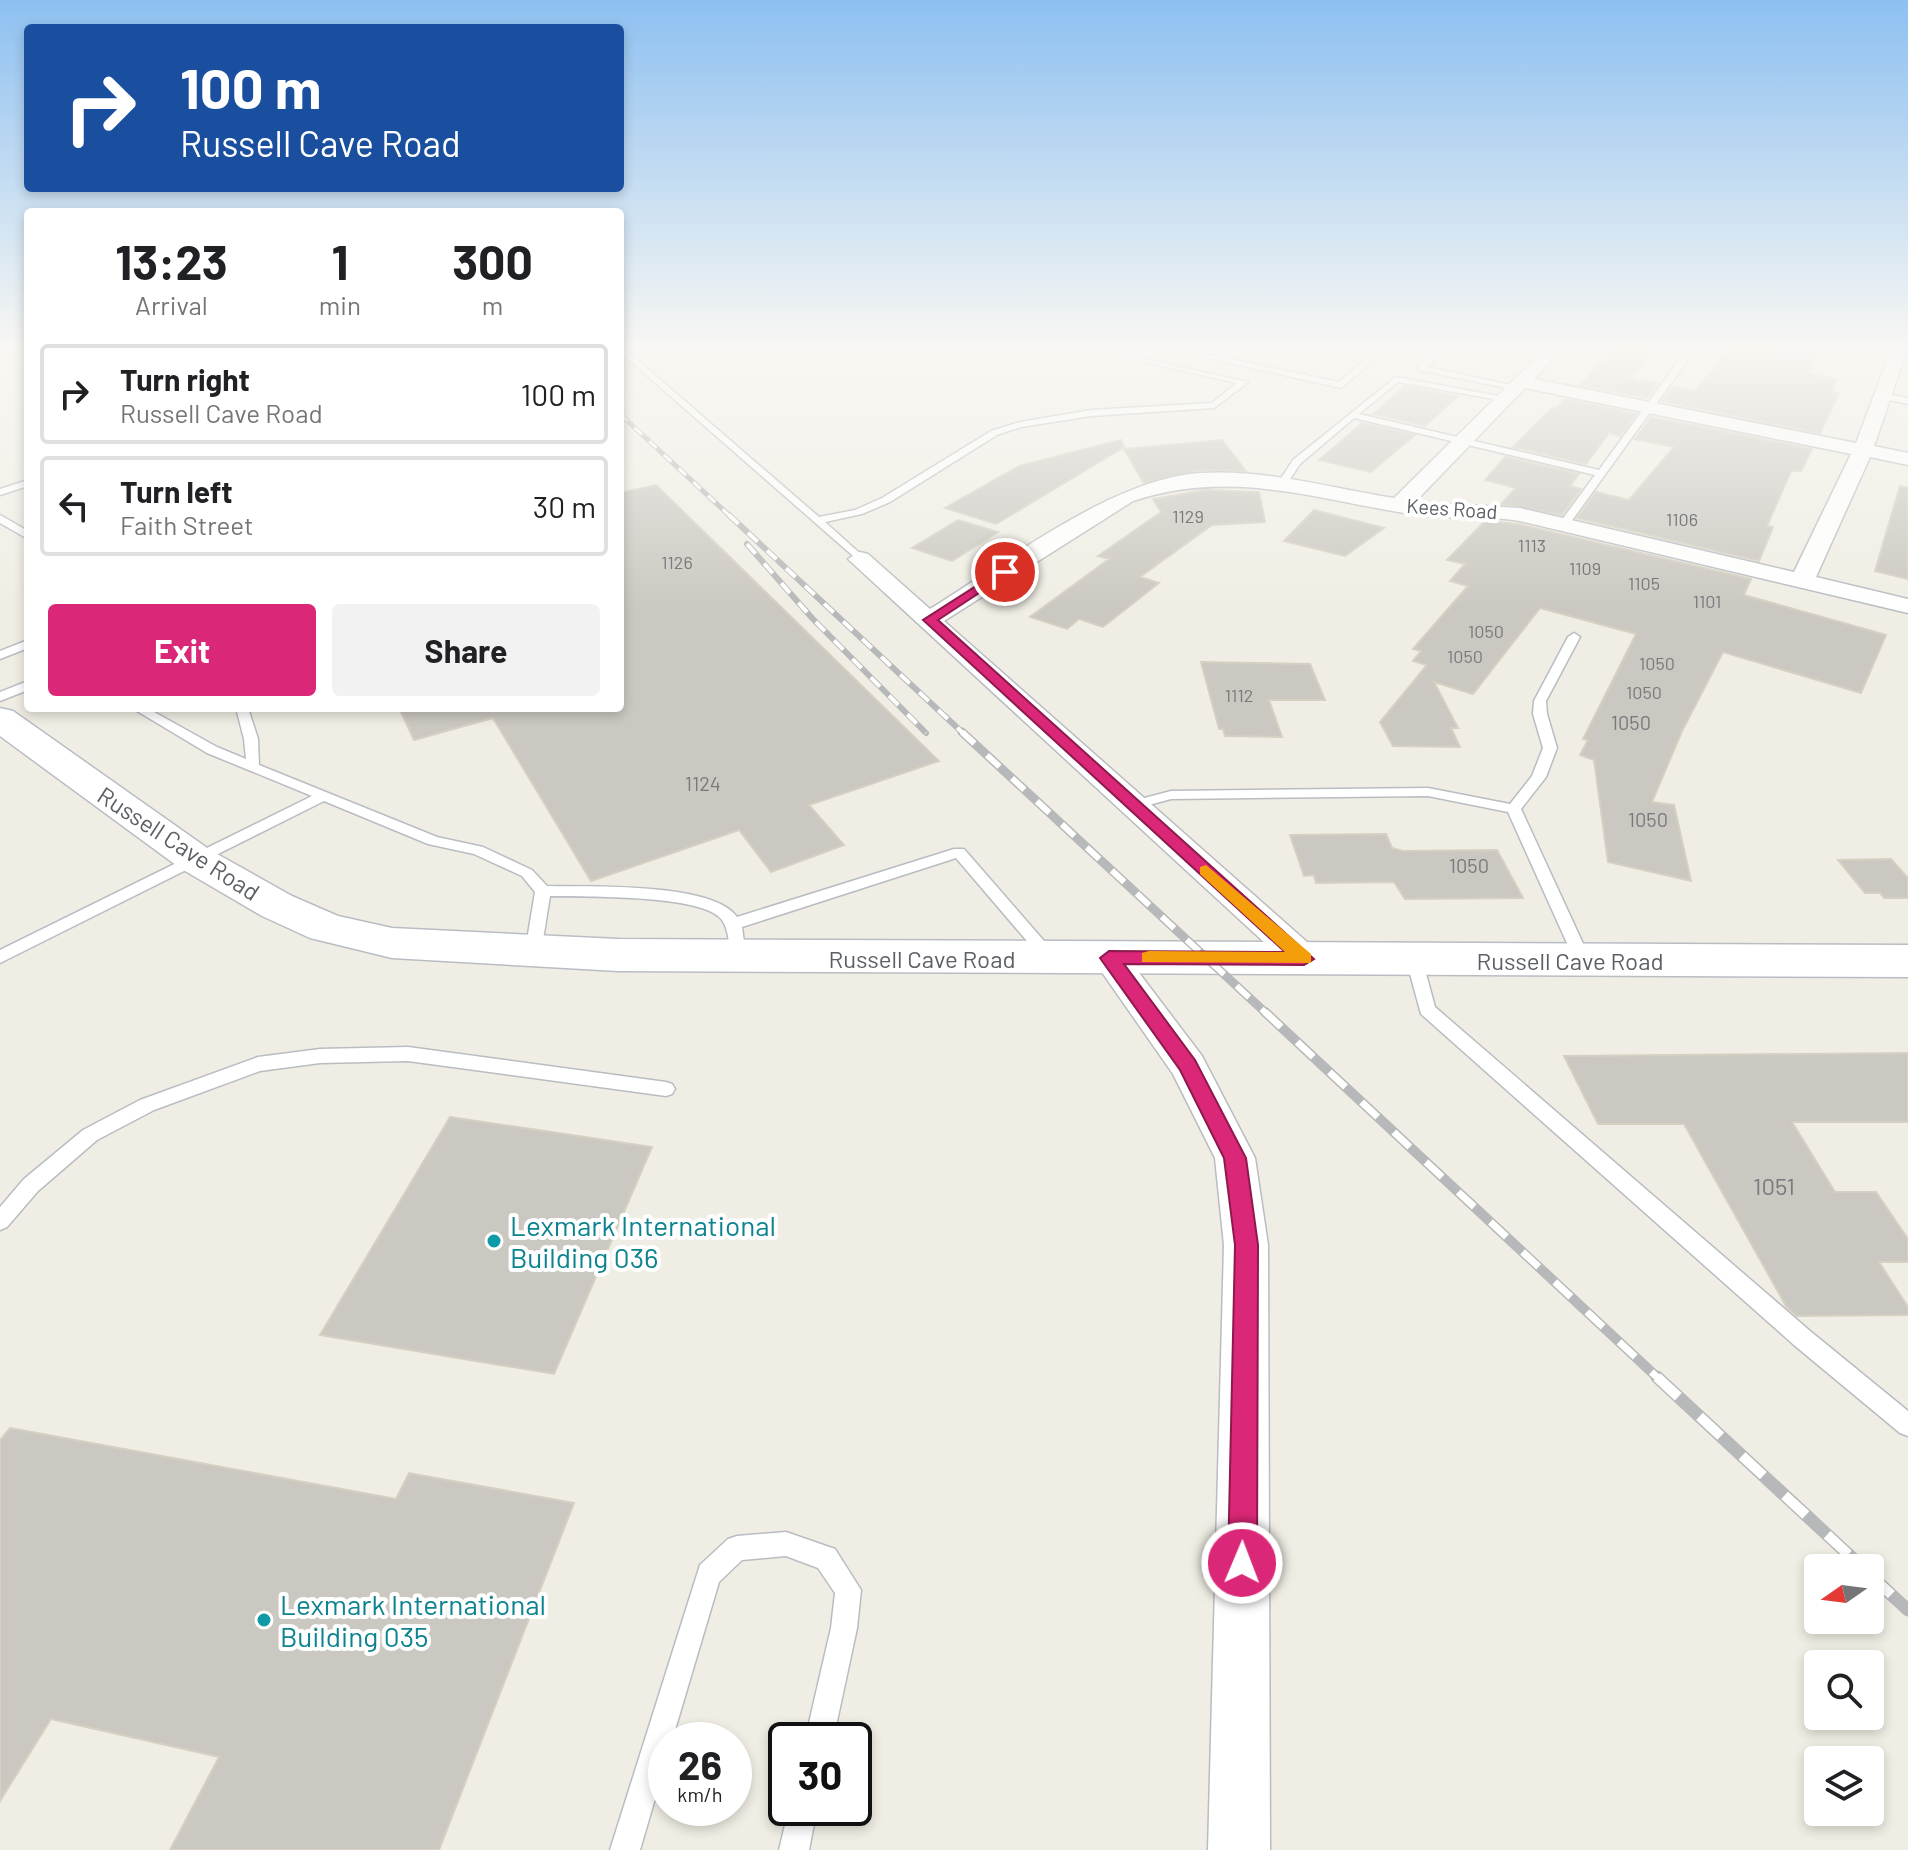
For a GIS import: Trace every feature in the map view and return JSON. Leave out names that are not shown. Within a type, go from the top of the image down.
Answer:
[{"type":"street","points":[[1400,505],[1468,436]]},
{"type":"street","points":[[1793,436],[1908,459]]},
{"type":"street","points":[[1802,581],[1868,436]]},
{"type":"street","name":"Kees Road","points":[[929,620],[1140,491],[1205,479],[1283,483],[1434,510],[1485,509],[1564,524],[1908,606]]},
{"type":"street","points":[[860,559],[1304,959]]},
{"type":"street","name":"Russell Cave Road","points":[[0,719],[195,859],[277,906],[326,928],[392,943],[533,952],[736,940],[1051,959],[1908,961]]},
{"type":"street","points":[[1109,958],[1188,1066],[1235,1158],[1246,1245],[1239,1850]]},
{"type":"lane","points":[[720,436],[860,559]]},
{"type":"lane","points":[[817,521],[858,512],[886,500],[989,436]]},
{"type":"lane","points":[[1283,483],[1296,462],[1327,436]]},
{"type":"lane","points":[[1443,436],[1601,473]]},
{"type":"lane","points":[[1564,524],[1627,436]]},
{"type":"lane","points":[[0,492],[24,484]]},
{"type":"lane","points":[[0,518],[24,533]]},
{"type":"lane","points":[[1514,809],[1539,777],[1550,748],[1540,714],[1540,701],[1574,637]]},
{"type":"lane","points":[[0,655],[24,646]]},
{"type":"lane","points":[[0,697],[24,687]]},
{"type":"lane","points":[[145,712],[212,750],[253,764],[433,841],[478,850],[527,873],[543,891],[690,898],[721,909],[736,940],[959,852],[1051,959]]},
{"type":"lane","points":[[243,712],[251,739],[253,764]]},
{"type":"lane","points":[[1134,805],[1171,795],[1428,792],[1514,809]]},
{"type":"lane","points":[[0,957],[326,795]]},
{"type":"lane","points":[[1514,809],[1583,961]]},
{"type":"lane","points":[[533,952],[543,891]]},
{"type":"lane","points":[[1414,959],[1427,1010],[1802,1338],[1908,1425]]},
{"type":"lane","points":[[0,1221],[31,1185],[90,1135],[147,1105],[258,1064],[320,1056],[408,1054],[666,1089]]},
{"type":"lane","points":[[625,1850],[709,1574],[737,1548],[786,1544],[826,1558],[848,1590],[844,1628],[823,1722]]},
{"type":"lane","points":[[794,1850],[799,1826]]},
{"type":"building","points":[[1347,436],[1413,436],[1371,472],[1319,460]]},
{"type":"building","points":[[1524,436],[1607,436],[1586,464],[1513,447]]},
{"type":"building","points":[[1637,436],[1748,436],[1812,449],[1801,471],[1791,471],[1767,526],[1773,527],[1759,561],[1577,518],[1596,492],[1629,500],[1674,447],[1635,439]]},
{"type":"building","points":[[1121,440],[1124,447],[996,524],[945,508],[1019,466]]},
{"type":"building","points":[[1222,440],[1246,471],[1201,470],[1144,483],[1124,449]]},
{"type":"building","points":[[1505,457],[1579,474],[1570,486],[1581,489],[1562,515],[1501,504],[1516,488],[1485,480]]},
{"type":"building","points":[[656,485],[939,761],[809,805],[844,845],[771,872],[739,830],[591,881],[493,718],[414,740],[401,712],[624,712],[624,492]]},
{"type":"building","points":[[1900,486],[1908,488],[1908,579],[1875,571]]},
{"type":"building","points":[[1206,490],[1259,492],[1265,522],[1212,525],[1140,577],[1159,583],[1103,627],[1079,619],[1067,629],[1030,617],[1109,559],[1098,556],[1161,512],[1153,499]]},
{"type":"building","points":[[1314,510],[1384,528],[1345,556],[1284,541]]},
{"type":"building","points":[[958,520],[998,532],[952,561],[912,548]]},
{"type":"building","points":[[1485,521],[1519,524],[1751,579],[1744,595],[1886,635],[1861,693],[1723,652],[1682,731],[1652,802],[1674,805],[1691,881],[1608,862],[1594,760],[1580,755],[1588,740],[1583,739],[1636,634],[1540,608],[1473,694],[1434,682],[1458,728],[1451,728],[1460,747],[1393,746],[1380,722],[1427,665],[1413,661],[1421,651],[1413,649],[1468,586],[1450,581],[1465,564],[1447,560]]},
{"type":"building","points":[[1201,662],[1310,664],[1325,700],[1269,700],[1282,737],[1225,736],[1223,729],[1219,729]]},
{"type":"building","points":[[1386,834],[1392,848],[1403,851],[1497,850],[1523,898],[1405,899],[1394,882],[1316,883],[1314,875],[1304,876],[1290,835]]},
{"type":"building","points":[[1891,859],[1908,878],[1908,898],[1884,898],[1880,893],[1865,893],[1838,860]]},
{"type":"building","points":[[1908,1053],[1908,1122],[1792,1122],[1835,1192],[1876,1192],[1908,1239],[1908,1262],[1879,1262],[1908,1307],[1908,1315],[1797,1316],[1786,1306],[1684,1124],[1598,1124],[1564,1056]]},
{"type":"building","name":"Lexmark International Building 036","points":[[450,1117],[652,1147],[554,1374],[320,1335]]},
{"type":"building","name":"Lexmark International Building 035","points":[[10,1428],[396,1499],[409,1473],[574,1503],[439,1850],[170,1850],[219,1757],[51,1719],[0,1801],[0,1440]]},
{"type":"railway","points":[[644,436],[731,517]]},
{"type":"railway","points":[[729,515],[964,734]]},
{"type":"railway","points":[[747,544],[812,618],[926,733]]},
{"type":"railway","points":[[962,732],[1267,1014]]},
{"type":"railway","points":[[1265,1012],[1659,1379]]},
{"type":"railway","points":[[1657,1377],[1848,1554]]},
{"type":"railway","points":[[1884,1588],[1908,1610]]},
{"type":"slow traffic","points":[[1149,957],[1304,959],[1206,871]]},
{"type":"place","name":"Lexmark International Building 036","points":[[494,1241]]},
{"type":"place","name":"Lexmark International Building 035","points":[[264,1620]]},
{"type":"route","points":[[1005,572],[929,620],[1304,959],[1109,958],[1188,1066],[1235,1158],[1246,1245],[1242,1563]]}]
